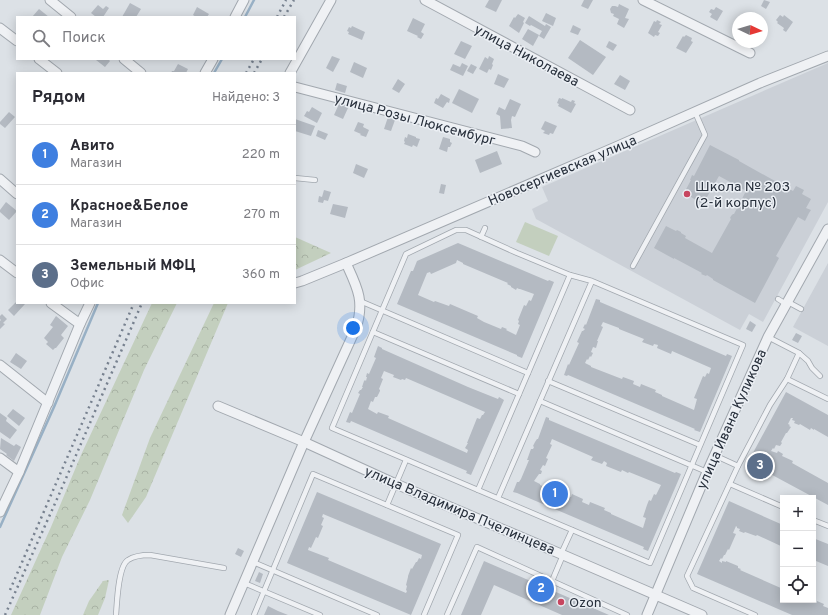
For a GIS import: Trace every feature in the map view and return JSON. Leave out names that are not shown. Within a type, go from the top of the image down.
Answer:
[{"type":"street","points":[[50,0],[70,16]]},
{"type":"street","points":[[236,16],[244,0]]},
{"type":"street","points":[[291,72],[331,0]]},
{"type":"street","name":"улица Николаева","points":[[425,0],[630,110]]},
{"type":"street","points":[[644,0],[750,53]]},
{"type":"street","points":[[0,28],[16,40]]},
{"type":"street","name":"Новосергиевская улица","points":[[296,283],[346,263],[760,83],[828,56]]},
{"type":"street","points":[[40,60],[56,72]]},
{"type":"street","points":[[125,60],[140,72]]},
{"type":"street","points":[[206,72],[212,60]]},
{"type":"street","name":"улица Розы Люксембург","points":[[296,86],[522,146],[535,152]]},
{"type":"street","points":[[0,179],[16,193]]},
{"type":"street","name":"улица Ивана Куликова","points":[[647,615],[706,472],[768,336],[828,228]]},
{"type":"street","points":[[0,260],[16,273]]},
{"type":"street","points":[[230,615],[304,442],[356,328],[360,314],[360,301],[355,282],[346,263]]},
{"type":"street","points":[[52,304],[80,324]]},
{"type":"street","points":[[0,512],[19,472],[90,304]]},
{"type":"street","points":[[0,365],[48,403]]},
{"type":"street","name":"улица Владимира Пчелинцева","points":[[218,406],[702,615]]},
{"type":"street","points":[[0,458],[19,472]]},
{"type":"lane","points":[[633,266],[705,135],[695,112]]},
{"type":"lane","points":[[296,178],[315,180]]},
{"type":"lane","points":[[481,237],[485,228]]},
{"type":"lane","points":[[456,230],[466,230],[570,275],[592,281],[743,345],[650,563],[332,428],[406,254],[456,230]]},
{"type":"lane","points":[[478,490],[570,275]]},
{"type":"lane","points":[[498,498],[592,281]]},
{"type":"lane","points":[[778,299],[800,309]]},
{"type":"lane","points":[[360,301],[528,373]]},
{"type":"lane","points":[[373,332],[519,394]]},
{"type":"lane","points":[[768,336],[799,353],[808,361],[812,368],[820,376]]},
{"type":"lane","points":[[755,615],[693,588],[687,576],[738,466],[770,405],[787,379],[799,353]]},
{"type":"lane","points":[[787,379],[828,399]]},
{"type":"lane","points":[[548,381],[700,445]]},
{"type":"lane","points":[[540,401],[706,472]]},
{"type":"lane","points":[[714,455],[738,466]]},
{"type":"lane","points":[[387,505],[406,460]]},
{"type":"lane","points":[[254,615],[313,474],[458,535],[424,615]]},
{"type":"lane","points":[[730,484],[780,506]]},
{"type":"lane","points":[[816,521],[828,526]]},
{"type":"lane","points":[[552,581],[572,530]]},
{"type":"lane","points":[[447,615],[477,547],[627,615]]},
{"type":"lane","points":[[116,615],[122,568],[127,560],[140,555],[150,555],[224,568]]},
{"type":"lane","points":[[253,562],[377,615]]},
{"type":"lane","points":[[244,583],[320,615]]},
{"type":"shaded area","name":"Школа № 203 (2-й корпус)","points":[[828,63],[828,202],[763,322],[749,314],[740,330],[536,219],[532,209],[548,201],[542,187]]},
{"type":"shaded area","points":[[828,263],[828,346],[793,327]]},
{"type":"green space","points":[[525,222],[558,236],[549,256],[516,242]]},
{"type":"green space","points":[[296,237],[331,253],[296,270]]},
{"type":"green space","points":[[152,304],[177,304],[144,370],[90,500],[62,557],[40,615],[11,615],[51,527],[81,455]]},
{"type":"green space","points":[[214,304],[228,304],[146,497],[128,523],[122,515],[150,438]]},
{"type":"green space","points":[[109,580],[105,598],[98,615],[83,615],[89,601],[103,581]]},
{"type":"building","points":[[489,0],[502,0],[496,12],[485,7]]},
{"type":"building","points":[[584,0],[593,0],[588,9],[581,6]]},
{"type":"building","points":[[764,0],[770,2],[766,9],[761,6]]},
{"type":"building","points":[[130,3],[141,9],[137,16],[123,16]]},
{"type":"building","points":[[619,4],[629,9],[625,18],[629,19],[624,28],[617,24],[619,19],[613,16],[614,14],[611,13],[610,9],[612,6],[618,7]]},
{"type":"building","points":[[98,5],[103,9],[106,6],[109,8],[104,16],[95,16],[91,13]]},
{"type":"building","points":[[197,7],[209,14],[208,16],[193,15]]},
{"type":"building","points":[[716,7],[723,11],[717,21],[710,17],[712,14],[709,12],[711,9],[714,10]]},
{"type":"building","points":[[39,9],[48,16],[33,16]]},
{"type":"building","points":[[546,13],[556,18],[553,26],[542,21]]},
{"type":"building","points":[[518,14],[525,18],[519,33],[509,26],[514,17],[515,18]]},
{"type":"building","points":[[780,15],[783,17],[784,15],[793,22],[786,32],[783,30],[784,28],[777,23],[778,22],[776,20]]},
{"type":"building","points":[[529,16],[545,26],[546,24],[551,27],[544,39],[539,36],[542,31],[525,23]]},
{"type":"building","points":[[413,18],[425,24],[421,32],[424,34],[421,39],[407,31]]},
{"type":"building","points":[[657,20],[661,22],[659,24],[662,25],[658,32],[660,33],[658,36],[655,35],[654,37],[648,33],[654,21],[656,22]]},
{"type":"building","points":[[573,25],[581,29],[578,35],[570,32]]},
{"type":"building","points":[[352,26],[365,32],[362,40],[348,34],[349,32],[347,31],[349,27],[351,28]]},
{"type":"building","points":[[528,29],[539,35],[533,46],[522,39]]},
{"type":"building","points":[[686,35],[692,38],[691,41],[693,42],[686,53],[676,48],[683,36],[684,37]]},
{"type":"building","points":[[580,40],[606,57],[593,75],[568,58]]},
{"type":"building","points":[[461,41],[472,46],[465,59],[454,54]]},
{"type":"building","points":[[609,41],[617,45],[613,51],[606,47]]},
{"type":"building","points":[[332,56],[340,59],[333,72],[326,68]]},
{"type":"building","points":[[489,56],[494,59],[491,70],[489,69],[487,73],[479,69],[485,57],[488,59]]},
{"type":"building","points":[[96,60],[109,60],[110,61],[105,67]]},
{"type":"building","points":[[354,62],[367,68],[363,78],[350,72]]},
{"type":"building","points":[[462,63],[468,66],[463,76],[450,70],[453,64],[460,67]]},
{"type":"building","points":[[178,64],[188,69],[186,72],[172,72],[174,71]]},
{"type":"building","points":[[471,64],[477,67],[473,74],[467,71]]},
{"type":"building","points":[[498,74],[509,79],[504,88],[494,84]]},
{"type":"building","points":[[620,75],[630,81],[625,90],[614,84]]},
{"type":"building","points":[[398,79],[405,84],[399,93],[392,89]]},
{"type":"building","points":[[337,83],[347,86],[345,93],[335,90]]},
{"type":"building","points":[[459,89],[479,99],[472,113],[452,103]]},
{"type":"building","points":[[441,94],[450,99],[449,103],[447,102],[443,108],[434,103],[436,98],[438,99]]},
{"type":"building","points":[[559,98],[571,102],[572,100],[575,101],[574,103],[576,104],[571,113],[558,106],[559,104],[557,103]]},
{"type":"building","points":[[510,99],[521,104],[515,117],[512,116],[512,128],[501,129],[500,116],[496,114],[499,107],[505,110]]},
{"type":"building","points":[[339,104],[348,108],[343,119],[334,115]]},
{"type":"building","points":[[312,107],[322,113],[317,123],[304,116]]},
{"type":"building","points":[[9,112],[15,117],[5,128],[0,124],[0,122]]},
{"type":"building","points":[[388,117],[395,120],[391,131],[384,129]]},
{"type":"building","points":[[296,119],[315,126],[311,136],[296,131]]},
{"type":"building","points":[[545,121],[557,126],[553,134],[550,133],[549,135],[543,133],[545,131],[541,129]]},
{"type":"building","points":[[358,122],[364,124],[363,127],[369,130],[366,137],[354,131]]},
{"type":"building","points":[[318,130],[328,134],[325,140],[316,136]]},
{"type":"building","points":[[408,134],[420,139],[417,147],[404,144],[405,137],[407,138]]},
{"type":"building","points":[[443,137],[450,139],[450,142],[452,143],[450,147],[448,147],[447,152],[439,149]]},
{"type":"building","points":[[710,145],[793,191],[796,186],[804,190],[802,194],[811,199],[806,208],[811,210],[805,221],[798,217],[776,256],[779,258],[755,303],[713,280],[707,275],[701,274],[702,273],[654,248],[666,226],[681,232],[686,236],[685,238],[712,253],[731,219],[731,216],[734,214],[746,191],[734,184],[729,183],[730,182],[719,176],[703,204],[684,193],[692,175],[694,176]]},
{"type":"building","points":[[497,151],[502,164],[480,173],[475,160]]},
{"type":"building","points":[[356,164],[368,169],[364,178],[353,173]]},
{"type":"building","points":[[441,184],[446,185],[444,194],[439,193]]},
{"type":"building","points":[[324,190],[331,192],[328,201],[324,200],[323,203],[318,202],[319,196],[322,197]]},
{"type":"building","points":[[6,202],[16,210],[16,212],[9,220],[0,212]]},
{"type":"building","points":[[333,204],[348,207],[345,218],[330,214]]},
{"type":"building","points":[[458,243],[548,281],[554,282],[522,358],[397,304],[411,271],[413,271],[417,261]],"holes":[[[457,260],[508,283],[507,284],[516,290],[517,288],[534,294],[531,301],[529,300],[526,306],[524,305],[518,320],[518,324],[520,325],[516,335],[506,330],[507,329],[502,327],[501,329],[484,322],[477,318],[478,316],[450,304],[449,306],[435,301],[434,302],[418,295],[427,273],[430,272],[431,274],[456,263]]]},
{"type":"building","points":[[596,299],[726,356],[727,354],[732,356],[700,432],[568,375],[564,375],[579,343],[577,342],[582,331],[585,329],[583,328],[585,324],[586,325]],"holes":[[[603,322],[644,339],[642,342],[653,346],[654,344],[658,345],[657,348],[671,354],[672,351],[711,368],[709,374],[707,373],[705,377],[703,376],[694,398],[697,399],[694,410],[662,396],[655,392],[656,390],[641,384],[640,387],[633,384],[634,381],[623,377],[622,379],[591,367],[585,363],[590,356],[591,357],[593,347],[596,348],[597,341],[603,327],[601,326]]]},
{"type":"building","points":[[16,302],[16,304],[25,304],[14,316],[8,310]]},
{"type":"building","points":[[2,314],[7,319],[3,323],[5,324],[0,329],[0,316]]},
{"type":"building","points":[[56,316],[68,326],[61,335],[64,338],[53,350],[46,344],[48,342],[44,338],[53,327],[50,325]]},
{"type":"building","points":[[750,321],[756,325],[752,332],[746,329]]},
{"type":"building","points":[[796,333],[802,336],[798,343],[792,340]]},
{"type":"building","points":[[378,346],[468,387],[504,400],[471,475],[466,473],[467,471],[351,421],[350,423],[346,422],[350,412],[352,413],[360,394],[358,393],[363,387],[364,381],[366,381],[367,373],[369,374],[376,358],[374,357]],"holes":[[[384,371],[394,375],[393,377],[401,380],[405,380],[406,378],[485,412],[480,419],[477,418],[465,448],[468,450],[467,453],[388,418],[389,416],[378,412],[377,414],[368,409],[371,401],[373,402],[380,391],[379,389],[383,379],[381,378]]]},
{"type":"building","points":[[16,353],[27,361],[21,369],[10,362]]},
{"type":"building","points":[[786,392],[828,415],[828,437],[814,429],[811,428],[810,430],[800,424],[794,423],[795,421],[791,418],[788,424],[791,427],[786,433],[781,442],[782,443],[780,446],[776,445],[771,451],[777,453],[778,451],[783,454],[782,456],[793,461],[792,463],[828,483],[828,505],[816,499],[816,495],[809,495],[748,462]]},
{"type":"building","points":[[13,409],[25,418],[19,426],[7,416]]},
{"type":"building","points":[[0,413],[7,418],[6,421],[17,430],[10,439],[0,432]]},
{"type":"building","points":[[546,417],[549,418],[549,420],[675,473],[681,474],[648,551],[643,549],[644,547],[513,492],[517,482],[521,479],[529,460],[527,460],[531,449],[533,449],[535,442],[538,439]],"holes":[[[552,439],[593,457],[591,460],[602,464],[604,461],[607,463],[606,466],[621,472],[622,470],[628,473],[629,472],[661,485],[656,495],[654,494],[651,501],[649,500],[643,517],[646,518],[643,528],[611,514],[604,510],[605,508],[590,502],[589,505],[582,502],[583,499],[572,494],[571,497],[540,485],[534,481],[539,474],[541,474],[542,471],[540,470],[543,465],[545,466],[548,459],[546,458],[552,445],[550,444]]]},
{"type":"building","points":[[1,438],[14,446],[16,444],[21,447],[14,461],[0,449]]},
{"type":"building","points":[[317,492],[441,544],[411,615],[287,563]],"holes":[[[323,514],[422,555],[421,559],[419,558],[412,569],[411,568],[406,585],[406,593],[308,550],[309,547],[311,548],[316,537],[318,538],[323,526],[321,525],[324,518],[322,517]]]},
{"type":"building","points":[[729,501],[780,524],[780,546],[757,535],[739,531],[740,529],[736,526],[733,533],[736,534],[729,550],[728,549],[719,561],[722,563],[722,561],[726,561],[738,566],[738,568],[741,569],[740,570],[780,588],[780,603],[817,603],[817,601],[824,604],[823,606],[828,608],[828,615],[792,615],[697,574]]},
{"type":"building","points":[[816,539],[828,544],[828,566],[816,561]]},
{"type":"building","points":[[238,548],[244,551],[241,557],[235,554]]},
{"type":"building","points":[[484,561],[609,615],[562,615],[494,585],[481,615],[461,615]]},
{"type":"building","points":[[259,572],[263,574],[260,583],[255,581]]},
{"type":"building","points":[[268,606],[278,611],[288,615],[264,615]]},
{"type":"waterway","points":[[246,16],[254,0]]},
{"type":"waterway","points":[[215,72],[221,60]]},
{"type":"waterway","points":[[0,527],[54,407],[98,304]]},
{"type":"railway","points":[[278,16],[286,0]]},
{"type":"railway","points":[[285,16],[294,0]]},
{"type":"railway","points":[[247,72],[253,60]]},
{"type":"railway","points":[[255,72],[261,60]]},
{"type":"railway","points":[[10,590],[134,304]]},
{"type":"railway","points":[[5,615],[142,304]]},
{"type":"place","name":"Школа № 203 (2-й корпус)","points":[[687,194]]},
{"type":"place","name":"Земельный МФЦ","points":[[760,466]]},
{"type":"place","name":"Авито","points":[[555,494]]},
{"type":"place","name":"Красное&Белое","points":[[541,589]]},
{"type":"place","name":"Ozon","points":[[561,602]]}]
